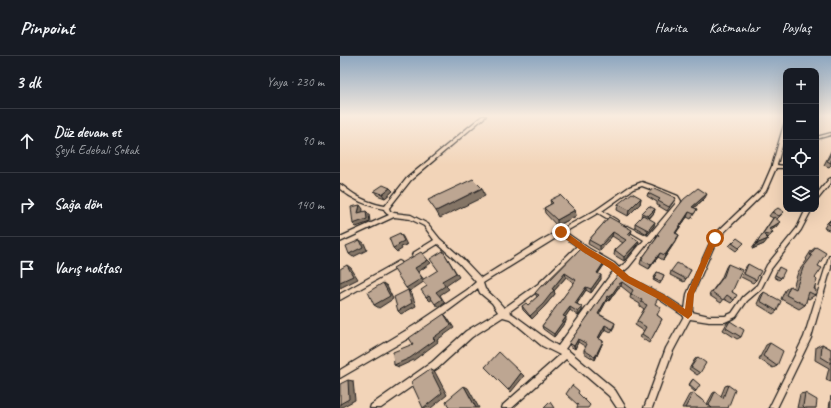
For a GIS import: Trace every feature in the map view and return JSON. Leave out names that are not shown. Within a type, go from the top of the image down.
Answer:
[{"type":"street","points":[[386,208],[409,179],[464,132]]},
{"type":"street","points":[[648,408],[669,351],[688,315],[690,294],[715,238],[764,190],[774,166],[783,134]]},
{"type":"street","points":[[819,137],[831,134]]},
{"type":"street","points":[[774,166],[783,167]]},
{"type":"street","points":[[819,194],[831,180]]},
{"type":"street","points":[[340,374],[418,328],[469,292],[480,282],[542,243],[598,211],[621,194],[637,185],[649,186],[676,197],[679,201],[678,204],[627,265],[613,276],[563,352],[506,408]]},
{"type":"street","points":[[340,186],[350,195],[373,206],[386,208],[388,212],[393,215]]},
{"type":"street","points":[[598,211],[648,240]]},
{"type":"street","points":[[561,232],[620,271],[626,279],[661,297],[688,315],[709,319],[725,319],[734,315],[745,299],[759,287],[769,267],[799,229],[808,212]]},
{"type":"street","points":[[340,240],[393,215],[401,215],[419,220],[426,225],[438,241],[480,282],[482,291],[494,301],[503,313],[512,317],[545,343],[563,352],[612,393],[622,408]]},
{"type":"street","points":[[412,257],[438,241]]},
{"type":"street","points":[[374,408],[435,365],[469,334],[503,313],[540,286],[581,246]]},
{"type":"street","points":[[773,408],[806,338],[831,258]]},
{"type":"street","points":[[340,297],[405,261]]},
{"type":"building","points":[[831,153],[831,163],[827,161]]},
{"type":"building","points":[[473,179],[482,188],[436,211],[428,200]]},
{"type":"building","points":[[383,185],[390,188],[382,194],[374,191]]},
{"type":"building","points":[[654,188],[676,198],[669,207],[658,201],[660,199],[648,193]]},
{"type":"building","points":[[698,188],[707,194],[692,207],[697,209],[694,214],[689,212],[675,233],[679,235],[665,255],[660,253],[651,265],[641,260],[659,235],[657,234],[684,199]]},
{"type":"building","points":[[632,193],[641,198],[629,210],[618,204]]},
{"type":"building","points":[[560,195],[575,210],[557,220],[544,208],[553,203],[550,200]]},
{"type":"building","points":[[360,205],[358,213],[366,211],[367,219],[353,224],[351,207]]},
{"type":"building","points":[[649,206],[655,209],[648,216],[642,213]]},
{"type":"building","points":[[778,208],[784,212],[779,216],[772,212]]},
{"type":"building","points":[[643,215],[655,222],[648,230],[635,223]]},
{"type":"building","points":[[609,217],[632,230],[628,234],[639,241],[624,257],[615,250],[626,240],[613,232],[600,246],[589,240]]},
{"type":"building","points":[[774,217],[780,222],[769,229],[773,232],[764,235],[768,239],[756,244]]},
{"type":"building","points":[[400,233],[404,241],[393,248],[389,238]]},
{"type":"building","points":[[737,238],[744,243],[739,248],[732,243]]},
{"type":"building","points":[[360,240],[363,247],[349,254],[346,246]]},
{"type":"building","points":[[816,247],[826,253],[818,266],[822,268],[815,278],[817,280],[814,289],[816,290],[815,295],[809,292],[805,305],[786,295],[790,286],[796,289],[803,268],[812,256],[810,255]]},
{"type":"building","points":[[580,249],[593,258],[594,256],[605,261],[597,273],[601,275],[591,289],[586,287],[575,303],[582,307],[578,312],[570,307],[563,316],[566,317],[554,334],[542,326],[576,280],[565,273],[552,289],[554,290],[543,304],[530,316],[522,306],[526,303],[528,305],[539,295],[535,293],[541,286],[545,285]]},
{"type":"building","points":[[443,251],[456,273],[442,281],[445,286],[436,292],[442,299],[435,304],[429,295],[426,297],[421,290],[427,286],[422,280],[438,270],[430,259]]},
{"type":"building","points":[[421,252],[428,260],[415,268],[422,278],[406,288],[393,268]]},
{"type":"building","points":[[677,263],[691,270],[686,279],[671,271]]},
{"type":"building","points":[[728,264],[742,270],[732,292],[737,295],[734,300],[727,295],[723,300],[712,292],[724,276]]},
{"type":"building","points":[[748,264],[761,271],[756,280],[744,274]]},
{"type":"building","points":[[347,265],[353,276],[340,282],[340,269]]},
{"type":"building","points":[[779,267],[785,270],[781,278],[775,275]]},
{"type":"building","points":[[657,272],[664,275],[661,282],[654,279]]},
{"type":"building","points":[[620,274],[624,278],[659,296],[655,304],[661,307],[657,315],[662,319],[651,340],[642,334],[646,327],[637,321],[647,305],[641,302],[642,300],[631,294],[633,290],[622,282],[610,297],[608,296],[598,314],[615,323],[612,329],[605,325],[598,338],[603,341],[595,357],[584,350],[587,344],[578,339],[574,346],[569,343],[613,281]]},
{"type":"building","points":[[383,283],[390,296],[374,305],[368,292]]},
{"type":"building","points":[[408,290],[412,303],[398,311],[394,297]]},
{"type":"building","points":[[764,292],[781,301],[777,311],[760,301]]},
{"type":"building","points":[[444,314],[451,325],[433,338],[435,340],[410,358],[394,365],[393,352],[413,344],[409,338]]},
{"type":"building","points":[[730,321],[744,330],[741,337],[726,328]]},
{"type":"building","points":[[770,343],[783,351],[777,366],[763,356]]},
{"type":"building","points":[[822,344],[831,349],[831,363],[821,357]]},
{"type":"building","points":[[499,352],[521,373],[508,390],[485,367]]},
{"type":"building","points":[[698,357],[706,363],[700,373],[691,367]]},
{"type":"building","points":[[430,369],[442,393],[423,408],[411,382]]},
{"type":"building","points":[[693,379],[700,385],[696,391],[689,385]]},
{"type":"building","points":[[348,380],[349,399],[340,404],[340,384]]},
{"type":"building","points":[[572,385],[590,405],[588,408],[577,408],[578,405],[566,394]]},
{"type":"building","points":[[728,385],[735,390],[728,408],[712,408],[709,405],[715,392],[723,398]]},
{"type":"building","points":[[464,386],[476,408],[449,408],[446,401]]},
{"type":"building","points":[[693,393],[712,408],[685,408]]},
{"type":"building","points":[[805,393],[817,400],[816,408],[805,408],[803,406]]},
{"type":"building","points":[[550,402],[554,408],[544,408]]},
{"type":"route","points":[[561,232],[586,250],[612,265],[620,271],[626,279],[661,297],[688,315],[690,294],[715,238]]}]
